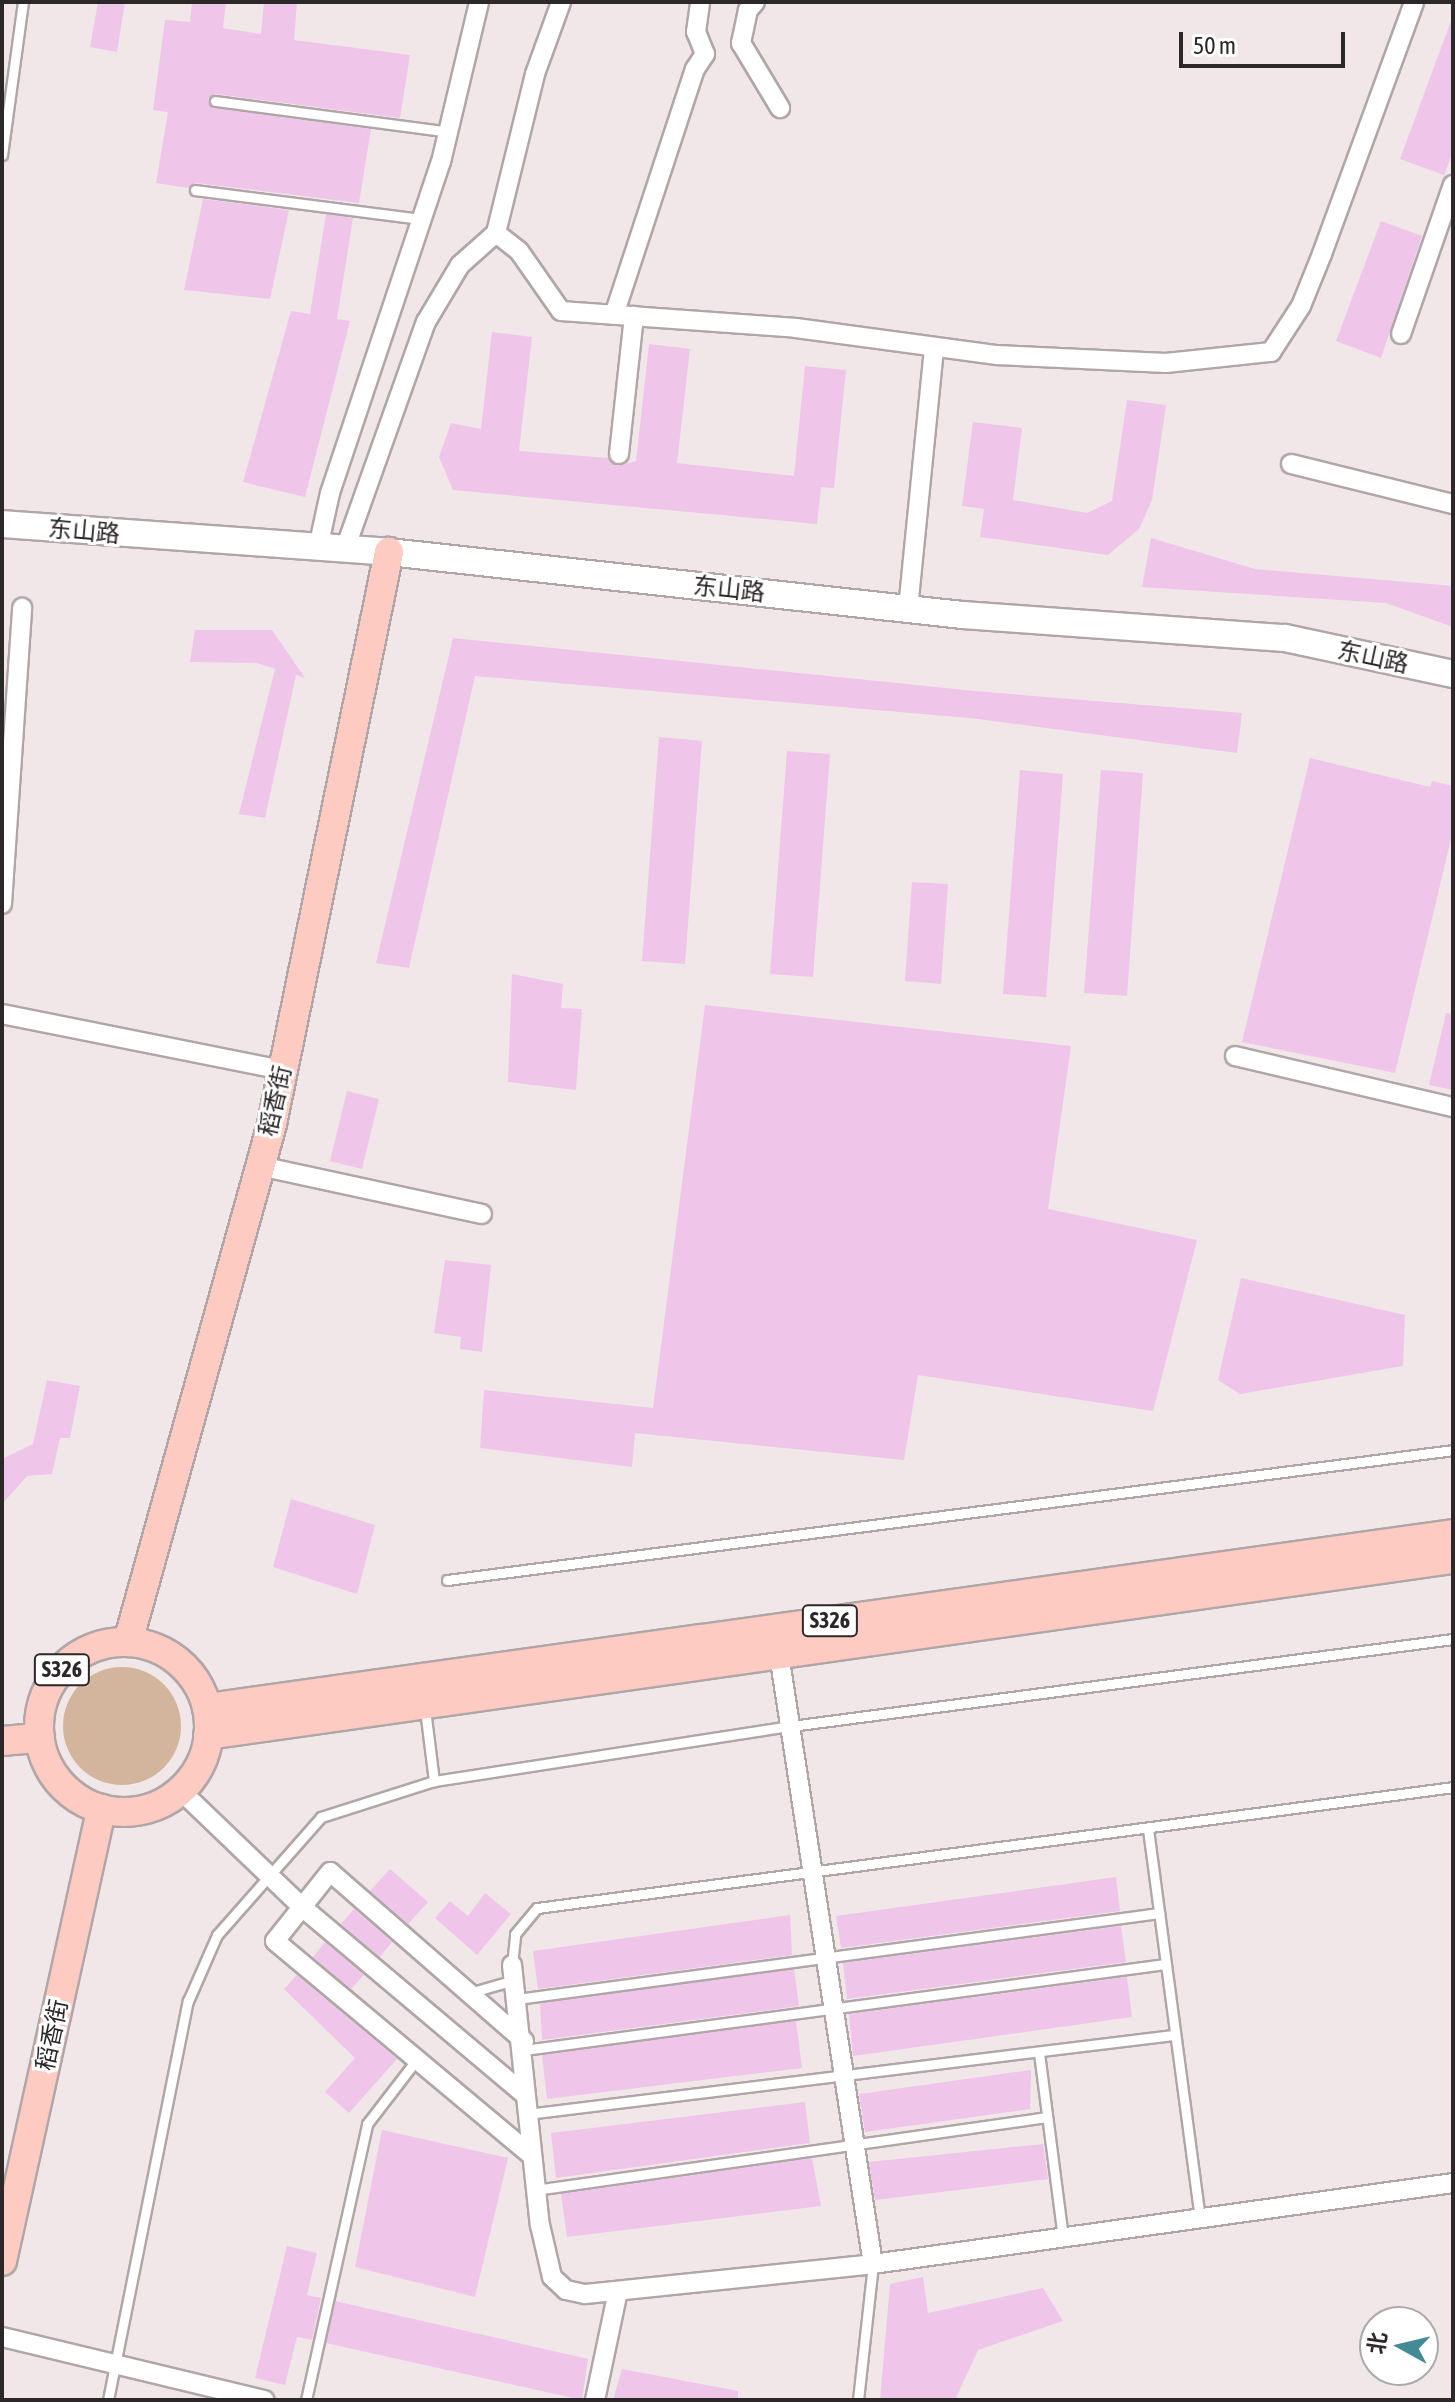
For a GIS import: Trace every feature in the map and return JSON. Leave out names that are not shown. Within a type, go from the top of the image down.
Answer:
[{"type":"main road","name":"稻香街","points":[[128,1642],[260,1166],[283,1070],[389,552]]},
{"type":"main road","name":"S326","points":[[207,1722],[425,1704],[1452,1558]]},
{"type":"main road","name":"S326","points":[[207,1722],[1452,1558]]},
{"type":"main road","points":[[2,1741],[40,1738],[61,1785],[101,1809],[135,1812],[181,1791],[201,1764],[207,1722],[196,1683],[175,1660],[128,1642]]},
{"type":"main road","name":"S326","points":[[40,1738],[47,1691],[67,1664],[95,1647],[128,1642]]},
{"type":"main road","name":"稻香街","points":[[2,2261],[101,1809]]},
{"type":"street","points":[[318,548],[330,493],[450,132],[479,2]]},
{"type":"street","points":[[345,549],[426,322],[460,265],[496,233],[535,74],[561,2]]},
{"type":"street","points":[[614,315],[695,69],[705,54],[696,32],[700,2]]},
{"type":"street","points":[[755,2],[748,10],[741,43],[780,108]]},
{"type":"street","points":[[496,233],[519,251],[561,311],[796,328],[934,348],[1166,363],[1271,352],[1301,306],[1414,2]]},
{"type":"street","points":[[1401,334],[1453,185]]},
{"type":"street","points":[[619,454],[634,316]]},
{"type":"street","points":[[908,609],[934,348]]},
{"type":"street","points":[[1291,464],[1453,504]]},
{"type":"street","name":"东山路","points":[[2,524],[389,552],[908,609],[1285,638],[1453,674]]},
{"type":"street","points":[[2,904],[22,608]]},
{"type":"street","points":[[2,1014],[283,1070]]},
{"type":"street","points":[[1235,1056],[1453,1107]]},
{"type":"street","points":[[260,1166],[482,1214]]},
{"type":"street","points":[[779,1654],[873,2264]]},
{"type":"street","points":[[181,1791],[302,1907],[526,2104]]},
{"type":"street","points":[[524,2046],[469,1993],[330,1872],[275,1941],[530,2154]]},
{"type":"street","points":[[513,1972],[524,2046],[526,2104],[535,2190],[552,2277],[566,2290],[585,2294],[873,2264],[1453,2183]]},
{"type":"street","points":[[595,2400],[618,2291]]},
{"type":"street","points":[[2,2337],[115,2368],[265,2400]]},
{"type":"lane","points":[[2,155],[23,2]]},
{"type":"lane","points":[[215,101],[450,132]]},
{"type":"lane","points":[[195,190],[423,219]]},
{"type":"lane","points":[[447,1580],[1453,1450]]},
{"type":"lane","points":[[108,2400],[188,2001],[217,1935],[321,1817],[434,1781],[791,1726],[1453,1639]]},
{"type":"lane","points":[[425,1704],[434,1781]]},
{"type":"lane","points":[[469,1993],[513,1972],[515,1934],[537,1908],[1453,1787]]},
{"type":"lane","points":[[1148,1829],[1173,2035],[1200,2219]]},
{"type":"lane","points":[[517,1999],[1159,1913]]},
{"type":"lane","points":[[524,2046],[1165,1964]]},
{"type":"lane","points":[[526,2104],[844,2074],[1173,2035]]},
{"type":"lane","points":[[1039,2053],[1063,2238]]},
{"type":"lane","points":[[306,2400],[367,2124],[417,2059]]},
{"type":"lane","points":[[535,2190],[1047,2117]]},
{"type":"lane","points":[[858,2400],[873,2264]]},
{"type":"shaded area","points":[[122,1667],[145,1671],[164,1684],[177,1703],[181,1726],[177,1749],[164,1768],[145,1781],[122,1785],[99,1781],[80,1768],[67,1749],[63,1726],[67,1703],[80,1684],[99,1671]]},
{"type":"building","points":[[98,2],[125,2],[117,52],[90,47]]},
{"type":"building","points":[[192,2],[226,2],[223,28],[261,34],[264,2],[297,2],[294,40],[410,55],[400,118],[216,94],[208,99],[214,108],[371,129],[359,203],[196,183],[188,188],[156,183],[168,112],[153,110],[165,20],[190,22]]},
{"type":"building","points":[[1451,21],[1453,152],[1444,175],[1400,159]]},
{"type":"building","points":[[203,199],[289,210],[270,299],[184,290]]},
{"type":"building","points":[[326,214],[353,218],[337,319],[350,321],[305,497],[243,482],[291,311],[310,314]]},
{"type":"building","points":[[1381,221],[1422,236],[1381,358],[1336,341]]},
{"type":"building","points":[[492,332],[532,337],[519,451],[608,458],[618,466],[636,461],[649,344],[690,349],[677,463],[794,476],[805,366],[846,370],[834,488],[821,487],[817,524],[453,490],[439,457],[451,423],[481,429]]},
{"type":"building","points":[[1127,400],[1166,405],[1152,500],[1139,529],[1108,555],[980,537],[984,509],[962,506],[973,422],[1022,428],[1013,500],[1087,513],[1112,501]]},
{"type":"building","points":[[1151,538],[1255,569],[1453,586],[1453,627],[1386,603],[1142,587]]},
{"type":"building","points":[[195,630],[272,630],[305,678],[296,675],[265,818],[239,814],[275,669],[257,663],[190,662]]},
{"type":"building","points":[[453,638],[975,691],[1242,713],[1237,753],[970,718],[475,676],[409,968],[376,963]]},
{"type":"building","points":[[659,737],[702,741],[685,964],[642,961]]},
{"type":"building","points":[[787,751],[830,754],[813,977],[770,974]]},
{"type":"building","points":[[1310,758],[1430,787],[1432,781],[1453,786],[1453,831],[1395,1073],[1242,1042]]},
{"type":"building","points":[[1020,770],[1063,774],[1046,997],[1003,994]]},
{"type":"building","points":[[1101,770],[1143,773],[1127,996],[1084,993]]},
{"type":"building","points":[[912,882],[948,884],[941,984],[905,981]]},
{"type":"building","points":[[512,974],[563,984],[561,1008],[582,1009],[576,1090],[508,1082]]},
{"type":"building","points":[[705,1005],[1071,1046],[1048,1209],[1197,1240],[1153,1411],[918,1375],[904,1460],[635,1433],[632,1467],[480,1448],[484,1390],[653,1408]]},
{"type":"building","points":[[1446,1013],[1453,1014],[1453,1090],[1429,1085]]},
{"type":"building","points":[[347,1091],[379,1099],[362,1169],[330,1161]]},
{"type":"building","points":[[445,1260],[491,1265],[482,1352],[460,1349],[461,1337],[434,1333]]},
{"type":"building","points":[[1241,1278],[1405,1315],[1403,1366],[1240,1394],[1218,1380]]},
{"type":"building","points":[[47,1380],[80,1386],[70,1438],[60,1438],[52,1474],[27,1476],[2,1504],[2,1459],[33,1444]]},
{"type":"building","points":[[291,1499],[375,1525],[357,1594],[273,1567]]},
{"type":"building","points":[[390,1869],[428,1902],[408,1924],[370,1891]]},
{"type":"building","points":[[1116,1877],[1120,1911],[841,1948],[836,1916]]},
{"type":"building","points":[[485,1893],[511,1914],[477,1955],[435,1918],[450,1901],[468,1916]]},
{"type":"building","points":[[354,1909],[392,1942],[380,1957],[341,1924]]},
{"type":"building","points":[[790,1915],[792,1955],[538,1989],[533,1951]]},
{"type":"building","points":[[1121,1926],[1126,1962],[847,1999],[843,1963]]},
{"type":"building","points":[[325,1942],[364,1975],[351,1989],[313,1957]]},
{"type":"building","points":[[794,1969],[799,2006],[542,2040],[540,2003]]},
{"type":"building","points":[[297,1975],[397,2059],[349,2113],[325,2092],[355,2058],[284,1989]]},
{"type":"building","points":[[1127,1977],[1132,2017],[853,2056],[849,2014]]},
{"type":"building","points":[[796,2021],[802,2068],[547,2099],[542,2055]]},
{"type":"building","points":[[1031,2070],[1030,2109],[865,2132],[859,2094]]},
{"type":"building","points":[[805,2102],[810,2143],[556,2178],[551,2133]]},
{"type":"building","points":[[382,2130],[508,2158],[475,2297],[355,2267]]},
{"type":"building","points":[[1043,2144],[1048,2179],[875,2200],[869,2162]]},
{"type":"building","points":[[812,2158],[821,2206],[567,2237],[561,2194]]},
{"type":"building","points":[[287,2246],[317,2253],[307,2295],[321,2298],[312,2340],[297,2337],[285,2385],[255,2378]]},
{"type":"building","points":[[923,2277],[928,2313],[1043,2288],[1063,2321],[978,2350],[955,2400],[880,2400],[890,2284]]},
{"type":"building","points":[[335,2301],[588,2359],[582,2400],[326,2343]]},
{"type":"building","points":[[622,2369],[738,2391],[738,2400],[613,2400]]}]
